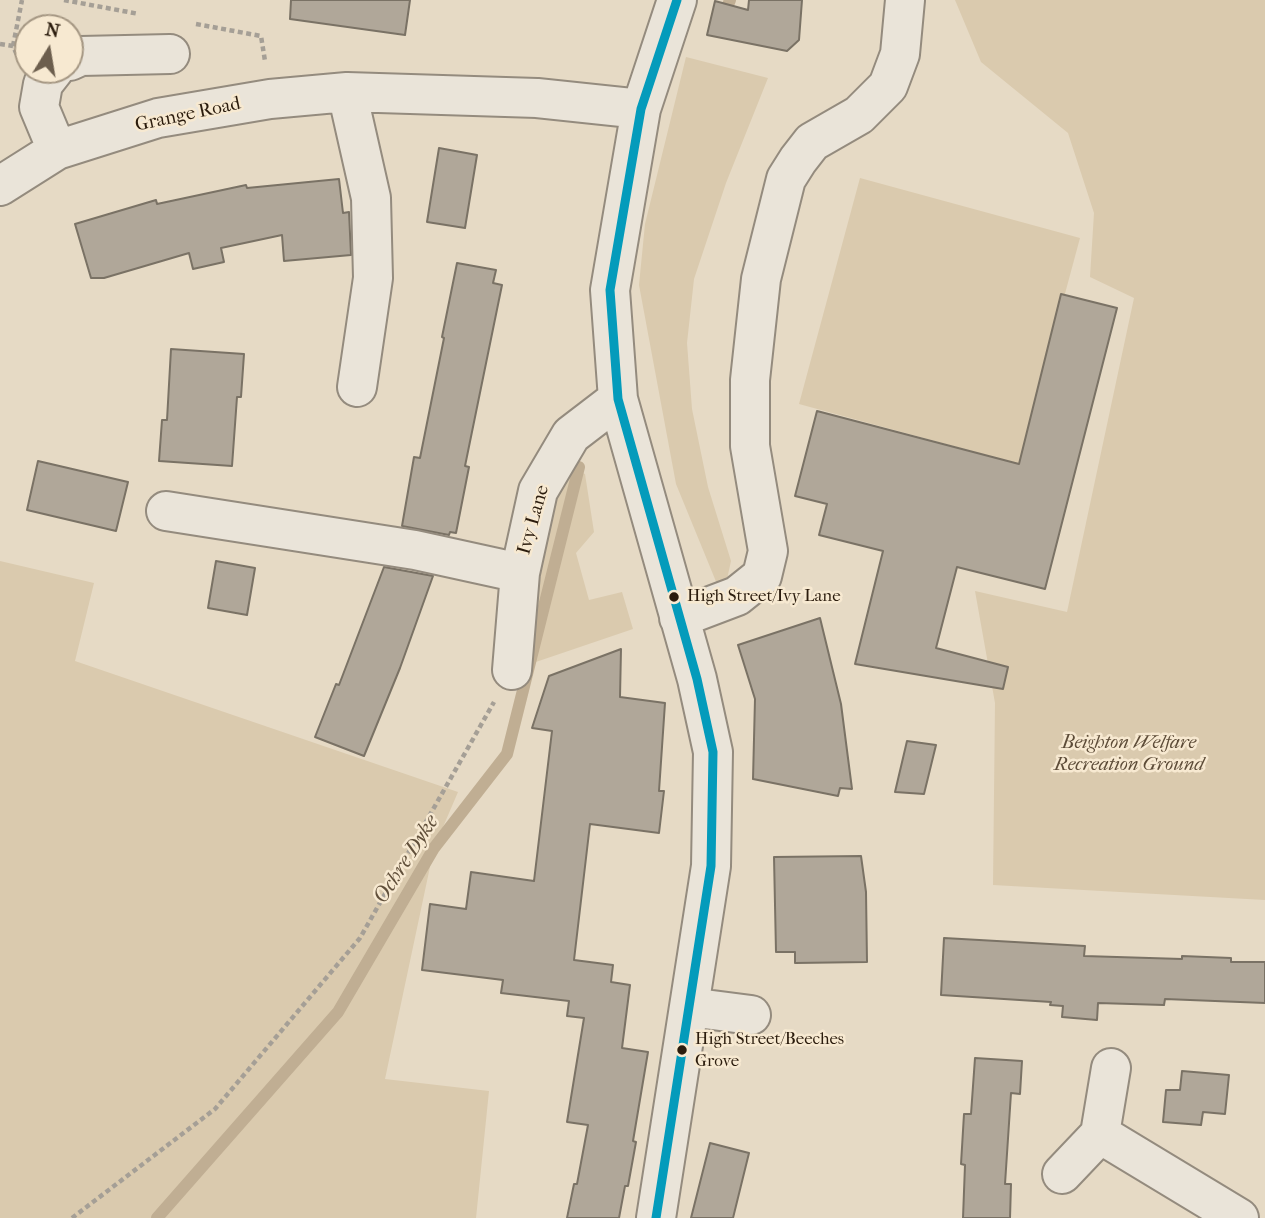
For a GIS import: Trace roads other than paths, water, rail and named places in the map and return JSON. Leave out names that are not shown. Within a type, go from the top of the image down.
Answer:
[{"type":"street","points":[[656,1218],[711,866],[713,752],[697,679],[618,399],[610,290],[641,110],[677,0]]},
{"type":"street","points":[[679,618],[737,596],[762,576],[768,551],[750,446],[750,380],[761,279],[786,180],[798,160],[812,142],[859,115],[888,86],[900,54],[905,0]]},
{"type":"street","points":[[84,56],[170,54]]},
{"type":"street","points":[[43,84],[39,107],[57,150]]},
{"type":"street","points":[[347,92],[371,198],[373,278],[357,387]]},
{"type":"street","name":"Grange Road","points":[[0,186],[57,150],[158,118],[270,99],[347,92],[537,98],[641,110]]},
{"type":"street","name":"Ivy Lane","points":[[512,670],[520,573],[538,491],[571,435],[618,399]]},
{"type":"street","points":[[166,511],[402,548],[520,573]]},
{"type":"street","points":[[689,1007],[751,1016]]},
{"type":"street","points":[[1062,1174],[1100,1134],[1111,1069]]},
{"type":"street","points":[[1100,1134],[1239,1218]]},
{"type":"waterway","name":"Ochre Dyke","points":[[728,5],[730,0]]},
{"type":"waterway","name":"Ochre Dyke","points":[[157,1218],[338,1012],[434,848],[507,754],[579,467]]},
{"type":"place","name":"High Street/Ivy Lane","points":[[674,597]]},
{"type":"place","name":"High Street/Beeches Grove","points":[[682,1050]]},
{"type":"park label","name":"Beighton Welfare Recreation Ground","points":[[1129,754]]}]
